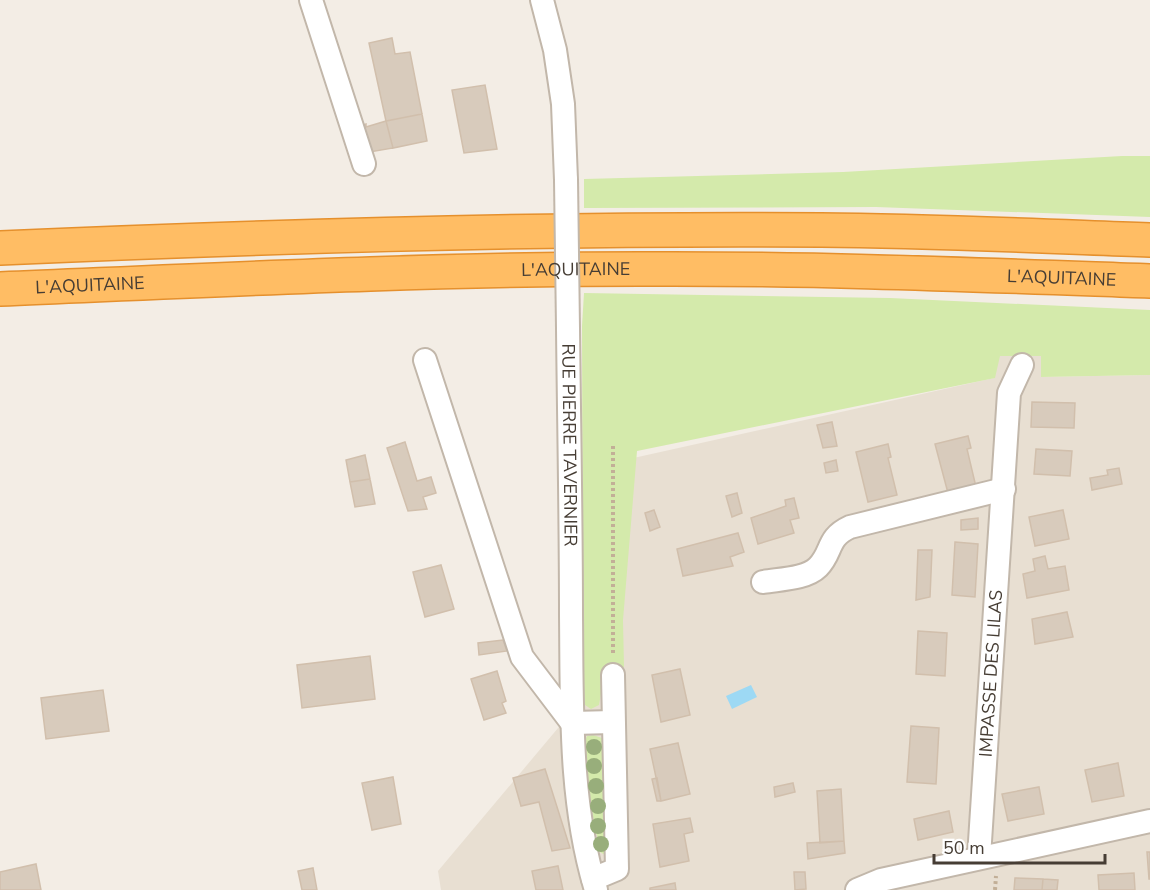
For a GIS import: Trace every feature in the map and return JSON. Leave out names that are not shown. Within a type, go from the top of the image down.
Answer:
[{"type":"highway","points":[[0,248],[333,236],[641,231],[822,230],[1150,240]]},
{"type":"highway","name":"L'AQUITAINE","points":[[0,289],[391,274],[641,269],[823,270],[1150,281]]},
{"type":"street","points":[[311,0],[364,165]]},
{"type":"street","name":"RUE PIERRE TAVERNIER","points":[[542,0],[555,50],[563,104],[566,180],[572,723],[578,799],[594,884]]},
{"type":"street","points":[[425,360],[522,657],[572,723],[613,722]]},
{"type":"street","name":"IMPASSE DES LILAS","points":[[980,857],[1009,393],[1022,365]]},
{"type":"street","points":[[763,582],[809,573],[825,558],[833,538],[840,531],[849,527],[1004,489]]},
{"type":"street","points":[[594,884],[617,869],[613,675]]},
{"type":"street","points":[[857,890],[881,880],[1150,821]]},
{"type":"path","points":[[613,446],[613,675]]},
{"type":"shaded area","points":[[999,356],[1042,356],[1042,377],[1150,375],[1150,890],[441,890],[438,871],[616,659],[629,459],[994,378]]},
{"type":"green space","points":[[1150,156],[1150,217],[876,207],[584,208],[584,179],[843,172]]},
{"type":"green space","points":[[584,293],[890,298],[1150,310],[1150,375],[1041,377],[1041,356],[1000,356],[995,378],[637,451],[623,620],[624,667],[605,670],[599,705],[591,709],[585,705],[583,687],[582,326]]},
{"type":"green space","points":[[587,736],[602,738],[608,851],[605,855],[600,852],[589,796],[584,743]]},
{"type":"water","points":[[751,685],[757,697],[732,709],[726,696]]},
{"type":"building","points":[[392,38],[395,54],[410,52],[422,114],[386,121],[369,43]]},
{"type":"building","points":[[485,85],[497,149],[464,153],[452,90]]},
{"type":"building","points":[[422,114],[427,141],[393,148],[386,121]]},
{"type":"building","points":[[386,121],[393,148],[364,153],[356,127],[366,124],[366,127]]},
{"type":"building","points":[[1032,402],[1075,403],[1074,428],[1031,427]]},
{"type":"building","points":[[832,422],[837,446],[823,448],[817,425]]},
{"type":"building","points":[[968,436],[971,448],[967,449],[976,487],[948,493],[935,444]]},
{"type":"building","points":[[405,442],[417,481],[431,477],[436,493],[423,497],[427,509],[408,511],[387,448]]},
{"type":"building","points":[[888,444],[891,457],[888,458],[897,495],[868,502],[856,452]]},
{"type":"building","points":[[1036,449],[1072,451],[1070,476],[1034,474]]},
{"type":"building","points":[[365,455],[370,479],[350,482],[346,460]]},
{"type":"building","points":[[836,460],[838,471],[826,473],[824,463]]},
{"type":"building","points":[[1119,468],[1122,484],[1092,490],[1090,478],[1108,475],[1107,470]]},
{"type":"building","points":[[370,479],[375,504],[355,507],[350,482]]},
{"type":"building","points":[[737,493],[742,513],[732,517],[726,496]]},
{"type":"building","points":[[794,498],[799,518],[790,520],[794,533],[758,544],[751,518],[786,506],[785,500]]},
{"type":"building","points":[[654,510],[660,527],[650,531],[645,513]]},
{"type":"building","points":[[1063,510],[1069,539],[1035,546],[1029,517]]},
{"type":"building","points":[[978,518],[978,529],[961,530],[961,520]]},
{"type":"building","points":[[738,533],[744,552],[730,557],[733,566],[683,576],[677,549]]},
{"type":"building","points":[[955,542],[978,544],[975,597],[952,595]]},
{"type":"building","points":[[918,550],[932,550],[930,597],[916,600]]},
{"type":"building","points":[[1045,556],[1048,569],[1065,566],[1069,590],[1027,598],[1023,574],[1035,571],[1033,559]]},
{"type":"building","points":[[441,565],[454,609],[425,617],[413,572]]},
{"type":"building","points":[[1067,612],[1073,637],[1035,644],[1032,619]]},
{"type":"building","points":[[918,631],[947,633],[945,676],[916,674]]},
{"type":"building","points":[[503,640],[507,651],[479,655],[478,643]]},
{"type":"building","points":[[370,656],[375,699],[302,708],[297,665]]},
{"type":"building","points":[[680,669],[690,715],[661,722],[652,675]]},
{"type":"building","points":[[497,671],[506,701],[502,703],[506,713],[484,720],[471,679]]},
{"type":"building","points":[[103,690],[109,731],[46,739],[41,698]]},
{"type":"building","points":[[911,726],[939,728],[936,784],[907,782]]},
{"type":"building","points":[[678,743],[690,794],[661,801],[650,749]]},
{"type":"building","points":[[1118,763],[1124,796],[1092,802],[1085,770]]},
{"type":"building","points":[[545,769],[570,848],[552,851],[539,802],[521,806],[513,778]]},
{"type":"building","points":[[393,777],[401,824],[372,830],[362,783]]},
{"type":"building","points":[[657,778],[661,801],[657,801],[652,779]]},
{"type":"building","points":[[793,783],[795,792],[775,797],[774,787]]},
{"type":"building","points":[[1039,787],[1044,814],[1008,821],[1002,794]]},
{"type":"building","points":[[841,789],[844,841],[820,843],[817,791]]},
{"type":"building","points":[[949,811],[953,832],[918,840],[914,819]]},
{"type":"building","points":[[690,818],[693,832],[684,834],[689,861],[660,867],[653,824]]},
{"type":"building","points":[[844,841],[845,853],[808,859],[807,843]]},
{"type":"building","points":[[1147,852],[1150,852],[1150,879],[1149,879]]},
{"type":"building","points":[[36,864],[41,890],[0,890],[0,872]]},
{"type":"building","points":[[558,866],[563,890],[536,890],[532,871]]},
{"type":"building","points":[[313,868],[317,890],[302,890],[298,871]]},
{"type":"building","points":[[794,872],[805,872],[806,889],[795,890]]},
{"type":"building","points":[[1134,873],[1135,890],[1099,890],[1098,875]]},
{"type":"building","points":[[1015,878],[1043,879],[1042,890],[1014,890]]},
{"type":"building","points":[[1043,879],[1058,880],[1057,890],[1042,890]]},
{"type":"building","points":[[675,883],[676,890],[650,890],[650,888]]}]
